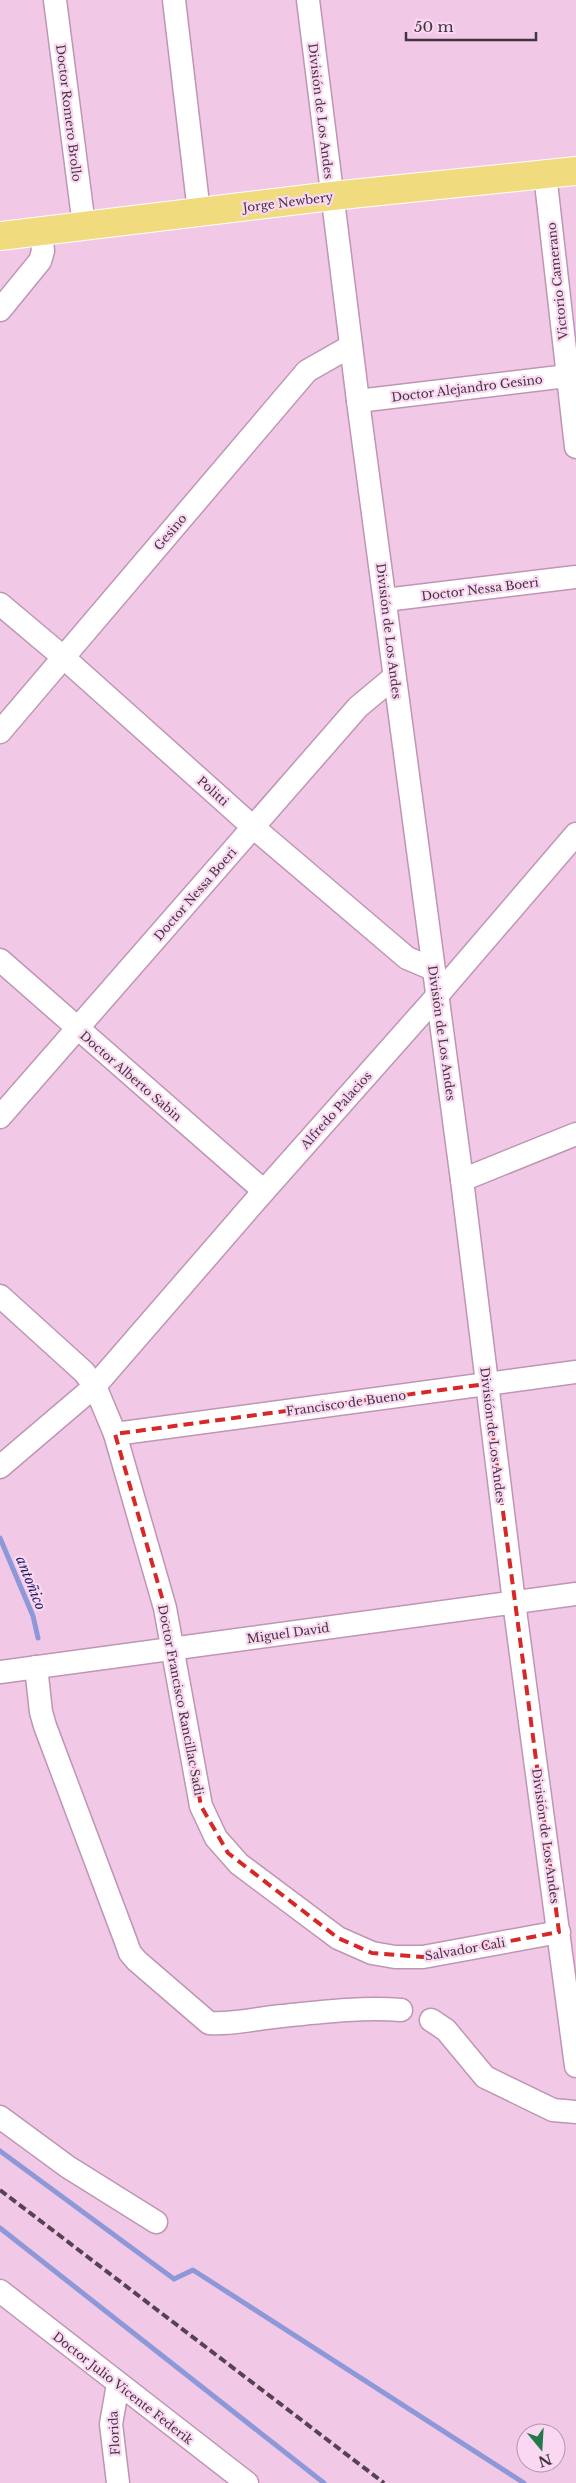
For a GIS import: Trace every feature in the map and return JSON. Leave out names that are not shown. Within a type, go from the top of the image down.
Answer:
[{"type":"main road","name":"Jorge Newbery","points":[[0,236],[332,196],[576,171]]},
{"type":"street","name":"Doctor Romero Brollo","points":[[55,0],[84,226]]},
{"type":"street","points":[[174,0],[199,212]]},
{"type":"street","name":"División de Los Andes","points":[[308,0],[394,677],[462,1180],[514,1602],[565,1941],[576,2066]]},
{"type":"street","name":"Victorio Camerano","points":[[545,174],[572,375],[576,447]]},
{"type":"street","points":[[0,310],[40,261],[43,252],[41,231]]},
{"type":"street","name":"Gesino","points":[[0,732],[307,371],[351,346]]},
{"type":"street","name":"Doctor Alejandro Gesino","points":[[358,401],[572,375]]},
{"type":"street","name":"Doctor Nessa Boeri","points":[[385,600],[576,577]]},
{"type":"street","name":"Politti","points":[[0,604],[63,657],[253,827],[407,958],[433,969]]},
{"type":"street","name":"Doctor Nessa Boeri","points":[[0,1117],[78,1030],[358,706],[394,677]]},
{"type":"street","name":"Alfredo Palacios","points":[[0,1467],[96,1386],[576,834]]},
{"type":"street","name":"Doctor Alberto Sabin","points":[[0,960],[264,1191]]},
{"type":"street","points":[[462,1180],[576,1134]]},
{"type":"street","name":"Doctor Francisco Rancillac Sadi","points":[[0,1296],[84,1372],[96,1386],[115,1434],[165,1608],[174,1648],[201,1806],[216,1838],[239,1864],[338,1938],[372,1953]]},
{"type":"street","name":"Francisco de Bueno","points":[[115,1434],[576,1372]]},
{"type":"street","name":"Miguel David","points":[[0,1672],[576,1594]]},
{"type":"street","points":[[36,1667],[41,1712],[45,1726],[130,1953],[137,1961],[209,2023],[220,2024],[283,2016],[383,2009],[401,2010]]},
{"type":"street","name":"Salvador Cali","points":[[372,1953],[395,1957],[423,1957],[565,1941]]},
{"type":"street","points":[[431,2020],[446,2030],[485,2077],[554,2110],[576,2112]]},
{"type":"street","points":[[0,2118],[68,2167],[156,2222]]},
{"type":"street","name":"Doctor Julio Vicente Federik","points":[[0,2291],[247,2483]]},
{"type":"street","name":"Florida","points":[[118,2384],[112,2424],[118,2483]]},
{"type":"highlighted area","points":[[486,1384],[559,1932],[423,1957],[372,1953],[338,1938],[228,1853],[201,1806],[165,1608],[115,1434]]},
{"type":"waterway","name":"antoñico","points":[[0,1538],[33,1616],[38,1638]]},
{"type":"waterway","points":[[0,2151],[174,2279],[193,2270],[524,2483]]},
{"type":"waterway","points":[[0,2228],[324,2483]]},
{"type":"railway","points":[[0,2190],[384,2483]]}]
